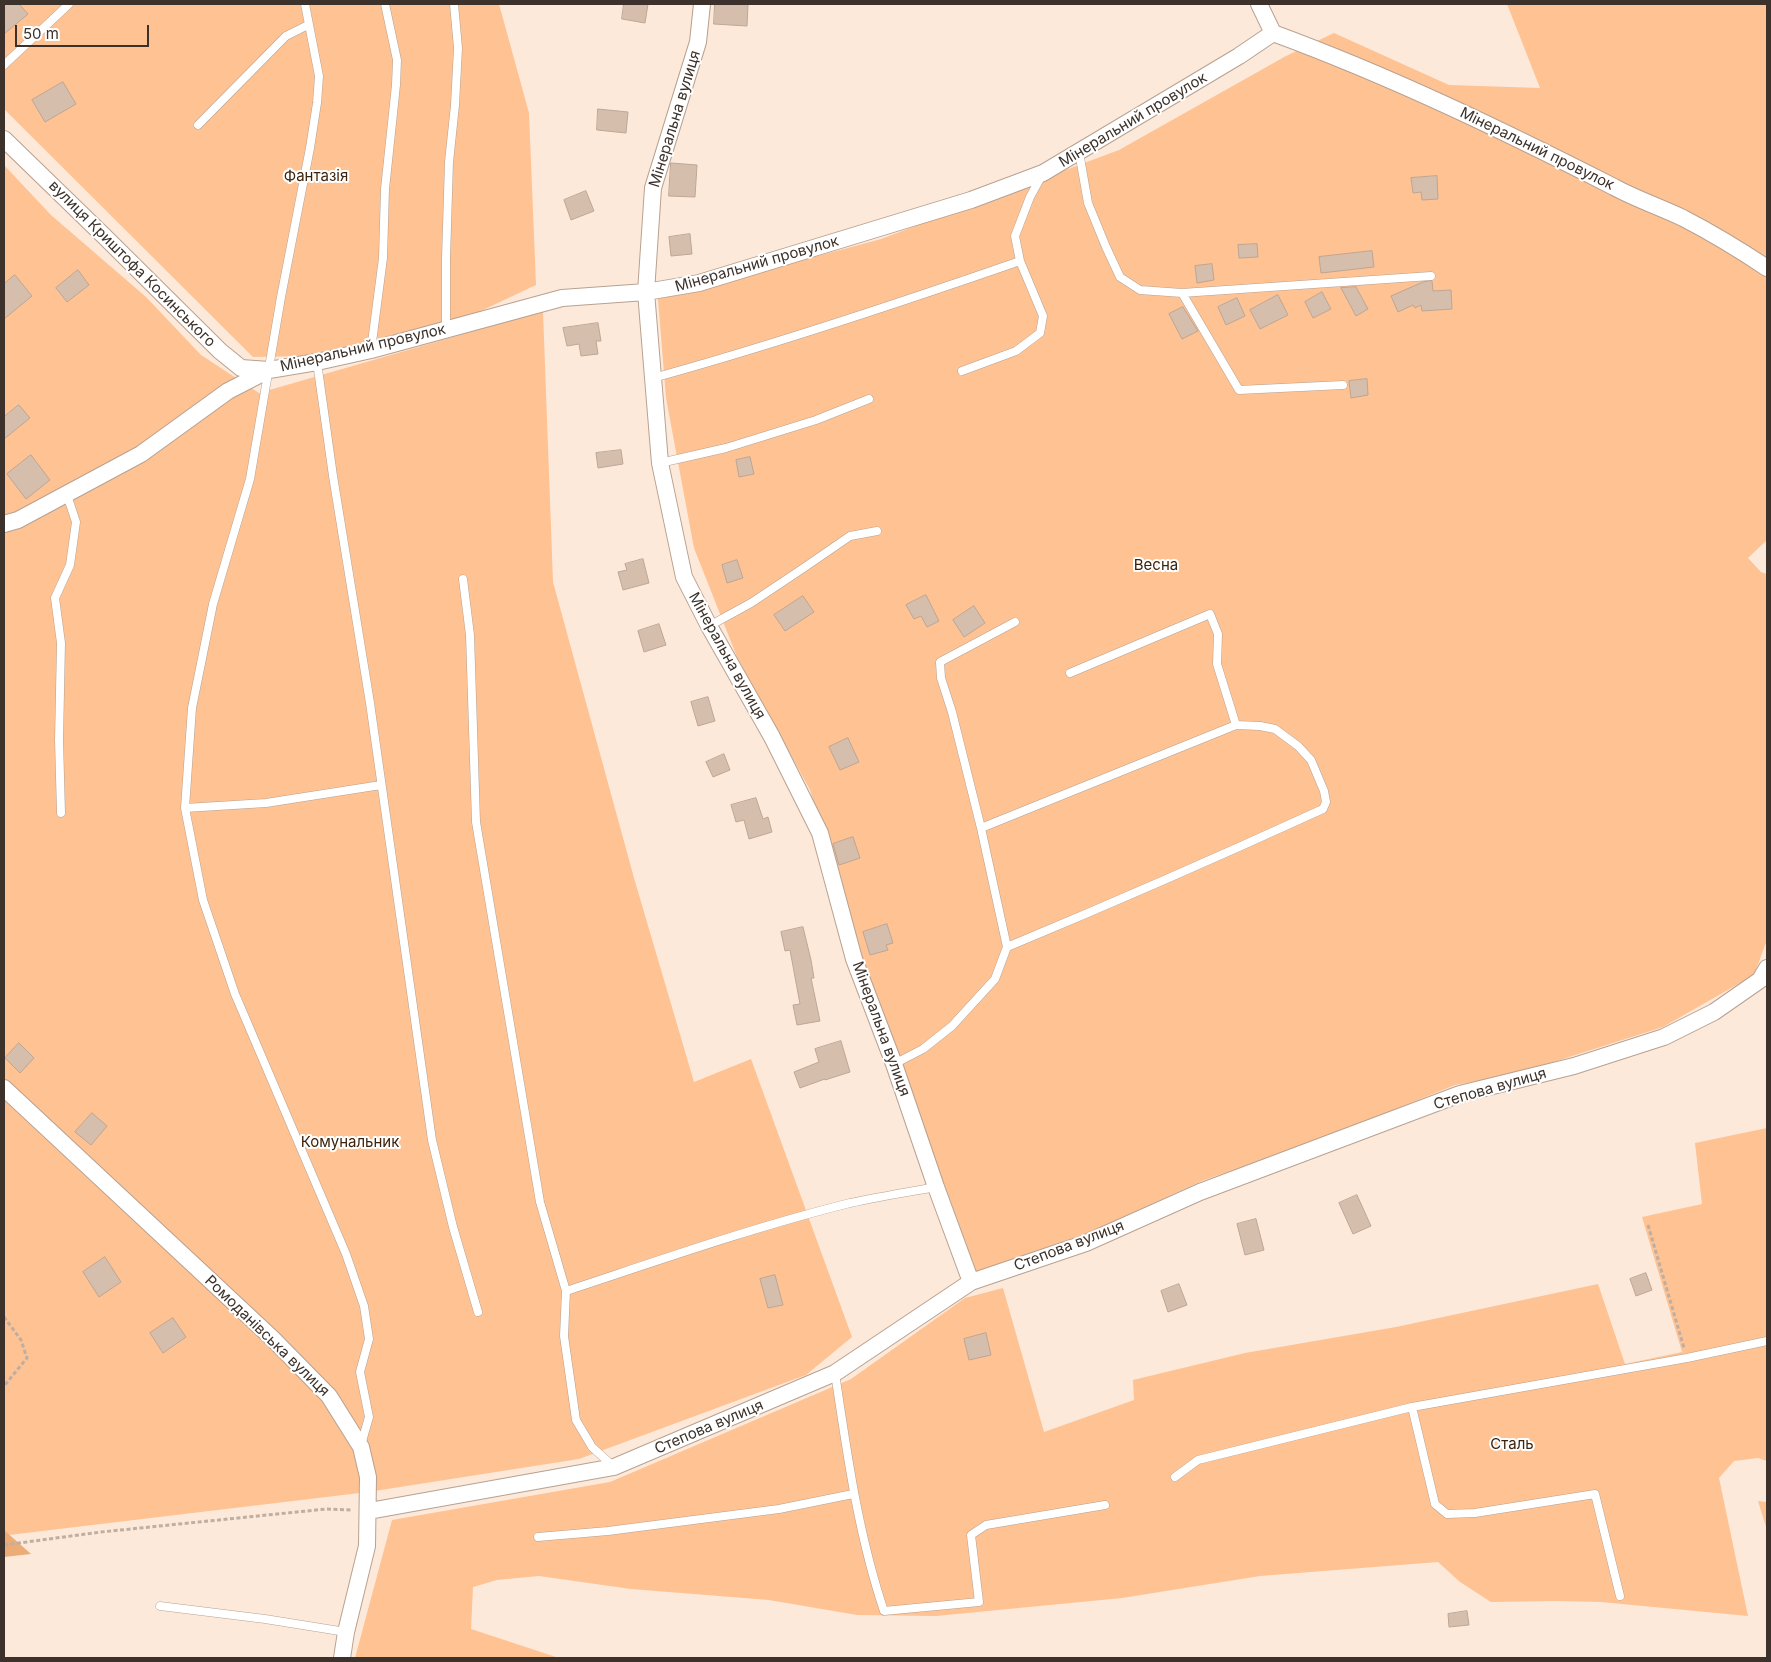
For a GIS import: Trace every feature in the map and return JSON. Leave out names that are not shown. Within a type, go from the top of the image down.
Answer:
[{"type":"street","name":"Мінеральна вулиця","points":[[702,4],[698,42],[653,188],[646,292],[660,463],[684,577],[709,626],[772,737],[820,834],[854,959],[894,1064],[971,1282]]},
{"type":"street","points":[[1259,4],[1273,33]]},
{"type":"street","name":"Мінеральний провулок","points":[[4,524],[18,520],[67,495],[141,454],[228,391],[269,370],[371,350],[562,298],[646,292],[699,283],[971,200],[1043,173],[1239,56],[1273,33],[1337,56],[1463,113],[1623,192],[1683,219],[1767,268]]},
{"type":"street","name":"вулиця Криштофа Косинського","points":[[4,139],[220,351],[241,368],[269,370]]},
{"type":"street","name":"Степова вулиця","points":[[368,1510],[614,1467],[836,1373],[971,1282],[1086,1243],[1200,1192],[1460,1094],[1574,1066],[1664,1037],[1714,1012],[1765,976]]},
{"type":"street","name":"Ромоданівська вулиця","points":[[4,1088],[264,1332],[329,1396],[361,1446],[368,1477],[368,1546],[346,1632],[342,1658]]},
{"type":"lane","points":[[4,65],[69,4]]},
{"type":"lane","points":[[305,4],[318,76],[317,103],[250,479],[213,604],[192,708],[185,808],[203,900],[235,994],[346,1254],[364,1306],[369,1339],[360,1372],[368,1417],[361,1446]]},
{"type":"lane","points":[[371,350],[383,258],[385,189],[396,85],[397,60],[385,4]]},
{"type":"lane","points":[[446,329],[449,162],[458,48],[454,4]]},
{"type":"lane","points":[[198,125],[286,36],[308,25]]},
{"type":"lane","points":[[1079,152],[1088,203],[1120,276],[1140,290],[1182,293],[1431,276]]},
{"type":"lane","points":[[962,371],[1016,351],[1040,333],[1043,316],[1020,261],[1015,236],[1030,197],[1043,173]]},
{"type":"lane","points":[[652,378],[747,352],[1020,261]]},
{"type":"lane","points":[[1182,293],[1239,390],[1342,385]]},
{"type":"lane","points":[[317,362],[432,1140],[453,1227],[478,1312]]},
{"type":"lane","points":[[660,463],[735,446],[816,420],[869,399]]},
{"type":"lane","points":[[61,813],[59,740],[61,643],[55,598],[70,564],[76,522],[67,495]]},
{"type":"lane","points":[[709,626],[787,579],[850,536],[877,531]]},
{"type":"lane","points":[[463,579],[470,635],[476,822],[540,1202],[566,1291],[564,1336],[576,1420],[592,1446],[614,1467]]},
{"type":"lane","points":[[1070,673],[1210,614],[1218,634],[1217,664],[1236,726]]},
{"type":"lane","points":[[894,1064],[922,1049],[952,1026],[995,980],[1007,947],[952,712],[941,678],[940,662],[1015,622]]},
{"type":"lane","points":[[980,828],[1236,726],[1260,726],[1276,729],[1298,746],[1311,760],[1324,791],[1326,802],[1323,809],[1135,893],[1007,947]]},
{"type":"lane","points":[[185,808],[266,803],[381,785]]},
{"type":"lane","points":[[566,1291],[692,1249],[779,1223],[851,1203],[936,1187]]},
{"type":"lane","points":[[1175,1477],[1198,1460],[1412,1407],[1767,1342]]},
{"type":"lane","points":[[836,1373],[853,1494],[874,1581],[884,1611],[979,1602],[971,1535],[986,1526],[1106,1505]]},
{"type":"lane","points":[[1412,1407],[1435,1504],[1447,1514],[1475,1513],[1595,1494],[1620,1596]]},
{"type":"lane","points":[[538,1537],[608,1531],[779,1509],[853,1494]]},
{"type":"lane","points":[[160,1606],[265,1619],[346,1632]]},
{"type":"path","points":[[1648,1225],[1687,1358]]},
{"type":"path","points":[[4,1317],[21,1340],[27,1358],[4,1386]]},
{"type":"path","points":[[4,1545],[101,1532],[326,1508],[368,1510]]},
{"type":"green space","name":"Фантазія","points":[[4,4],[499,4],[529,113],[536,285],[466,318],[308,356],[253,357],[4,109]]},
{"type":"green space","name":"Весна","points":[[1507,4],[1767,4],[1767,540],[1748,558],[1761,572],[1767,574],[1767,940],[1754,975],[1663,1027],[1516,1074],[1455,1085],[1309,1144],[1204,1180],[1090,1232],[975,1273],[867,982],[810,790],[737,657],[694,548],[666,398],[658,299],[881,239],[1119,150],[1286,56],[1334,33],[1449,85],[1540,88]]},
{"type":"green space","name":"Комунальник","points":[[4,165],[51,215],[146,297],[201,355],[259,393],[543,311],[553,582],[634,878],[694,1082],[751,1059],[852,1337],[806,1375],[579,1459],[368,1492],[9,1535],[4,1530]]},
{"type":"green space","name":"Сталь","points":[[1767,1128],[1767,1461],[1758,1458],[1734,1461],[1719,1478],[1748,1616],[1601,1602],[1491,1602],[1460,1582],[1438,1562],[1260,1576],[1122,1598],[936,1616],[857,1615],[769,1600],[631,1589],[539,1576],[497,1580],[473,1587],[471,1629],[559,1658],[355,1658],[392,1520],[610,1482],[851,1379],[965,1298],[1003,1288],[1044,1432],[1134,1400],[1133,1380],[1245,1353],[1396,1327],[1598,1284],[1625,1364],[1682,1352],[1642,1217],[1702,1204],[1695,1143]]},
{"type":"green space","points":[[1758,1501],[1767,1502],[1767,1530]]},
{"type":"shaded area","points":[[4,1530],[31,1554],[4,1557]]},
{"type":"building","points":[[4,4],[19,4],[28,14],[4,34]]},
{"type":"building","points":[[624,4],[648,4],[645,23],[622,19]]},
{"type":"building","points":[[715,4],[748,4],[747,26],[714,24]]},
{"type":"building","points":[[63,82],[76,104],[45,122],[32,100]]},
{"type":"building","points":[[598,109],[628,112],[626,133],[597,130]]},
{"type":"building","points":[[671,163],[697,165],[695,197],[669,196]]},
{"type":"building","points":[[1437,176],[1438,199],[1422,200],[1421,192],[1413,193],[1411,178]]},
{"type":"building","points":[[586,191],[594,211],[571,220],[564,200]]},
{"type":"building","points":[[690,234],[692,254],[671,256],[669,237]]},
{"type":"building","points":[[1257,244],[1258,257],[1239,258],[1238,245]]},
{"type":"building","points":[[1372,251],[1374,267],[1321,273],[1319,257]]},
{"type":"building","points":[[1212,264],[1214,280],[1197,283],[1195,266]]},
{"type":"building","points":[[78,270],[89,285],[67,302],[56,288]]},
{"type":"building","points":[[15,275],[32,296],[4,319],[4,284]]},
{"type":"building","points":[[1432,281],[1433,291],[1451,290],[1452,309],[1422,311],[1421,305],[1415,308],[1413,305],[1398,312],[1391,296],[1423,282]]},
{"type":"building","points":[[1356,287],[1368,309],[1356,316],[1341,288]]},
{"type":"building","points":[[1322,292],[1331,309],[1313,318],[1305,302]]},
{"type":"building","points":[[1278,295],[1288,315],[1260,329],[1250,310]]},
{"type":"building","points":[[1237,298],[1245,316],[1226,325],[1218,307]]},
{"type":"building","points":[[1183,307],[1198,331],[1182,339],[1169,314]]},
{"type":"building","points":[[598,323],[601,341],[596,341],[598,354],[581,356],[579,344],[567,346],[563,328]]},
{"type":"building","points":[[1367,379],[1368,395],[1351,398],[1349,381]]},
{"type":"building","points":[[19,405],[30,418],[4,439],[4,417]]},
{"type":"building","points":[[621,450],[623,464],[598,468],[596,453]]},
{"type":"building","points":[[31,455],[50,480],[26,499],[7,474]]},
{"type":"building","points":[[750,457],[754,474],[739,477],[736,460]]},
{"type":"building","points":[[643,559],[649,583],[623,590],[618,572],[627,570],[625,564]]},
{"type":"building","points":[[737,560],[743,578],[727,583],[722,565]]},
{"type":"building","points":[[926,595],[939,621],[927,627],[921,616],[914,619],[906,605]]},
{"type":"building","points":[[803,596],[814,612],[785,631],[774,615]]},
{"type":"building","points":[[974,606],[985,623],[964,637],[953,620]]},
{"type":"building","points":[[659,624],[666,645],[644,652],[638,631]]},
{"type":"building","points":[[708,697],[715,721],[698,726],[691,702]]},
{"type":"building","points":[[848,738],[859,762],[840,770],[829,747]]},
{"type":"building","points":[[724,754],[730,770],[713,777],[706,762]]},
{"type":"building","points":[[756,798],[763,819],[768,817],[772,832],[749,839],[744,820],[736,822],[731,805]]},
{"type":"building","points":[[853,837],[860,858],[839,865],[833,844]]},
{"type":"building","points":[[887,924],[893,943],[886,945],[888,950],[870,955],[863,932]]},
{"type":"building","points":[[803,927],[811,960],[814,978],[811,978],[820,1021],[797,1025],[793,1005],[800,1004],[790,950],[785,951],[781,932]]},
{"type":"building","points":[[841,1041],[850,1072],[800,1088],[794,1072],[819,1062],[815,1049]]},
{"type":"building","points":[[19,1043],[34,1058],[20,1073],[5,1058]]},
{"type":"building","points":[[92,1113],[107,1126],[91,1145],[75,1132]]},
{"type":"building","points":[[1357,1195],[1371,1226],[1353,1234],[1339,1203]]},
{"type":"building","points":[[1256,1219],[1264,1250],[1245,1255],[1237,1224]]},
{"type":"building","points":[[105,1257],[121,1282],[99,1297],[83,1272]]},
{"type":"building","points":[[1646,1273],[1652,1290],[1636,1296],[1630,1279]]},
{"type":"building","points":[[775,1275],[783,1305],[768,1308],[760,1279]]},
{"type":"building","points":[[1179,1284],[1187,1305],[1168,1312],[1161,1291]]},
{"type":"building","points":[[173,1318],[186,1337],[163,1353],[150,1333]]},
{"type":"building","points":[[986,1333],[991,1355],[969,1360],[964,1339]]},
{"type":"building","points":[[1467,1611],[1469,1625],[1449,1627],[1448,1614]]}]
